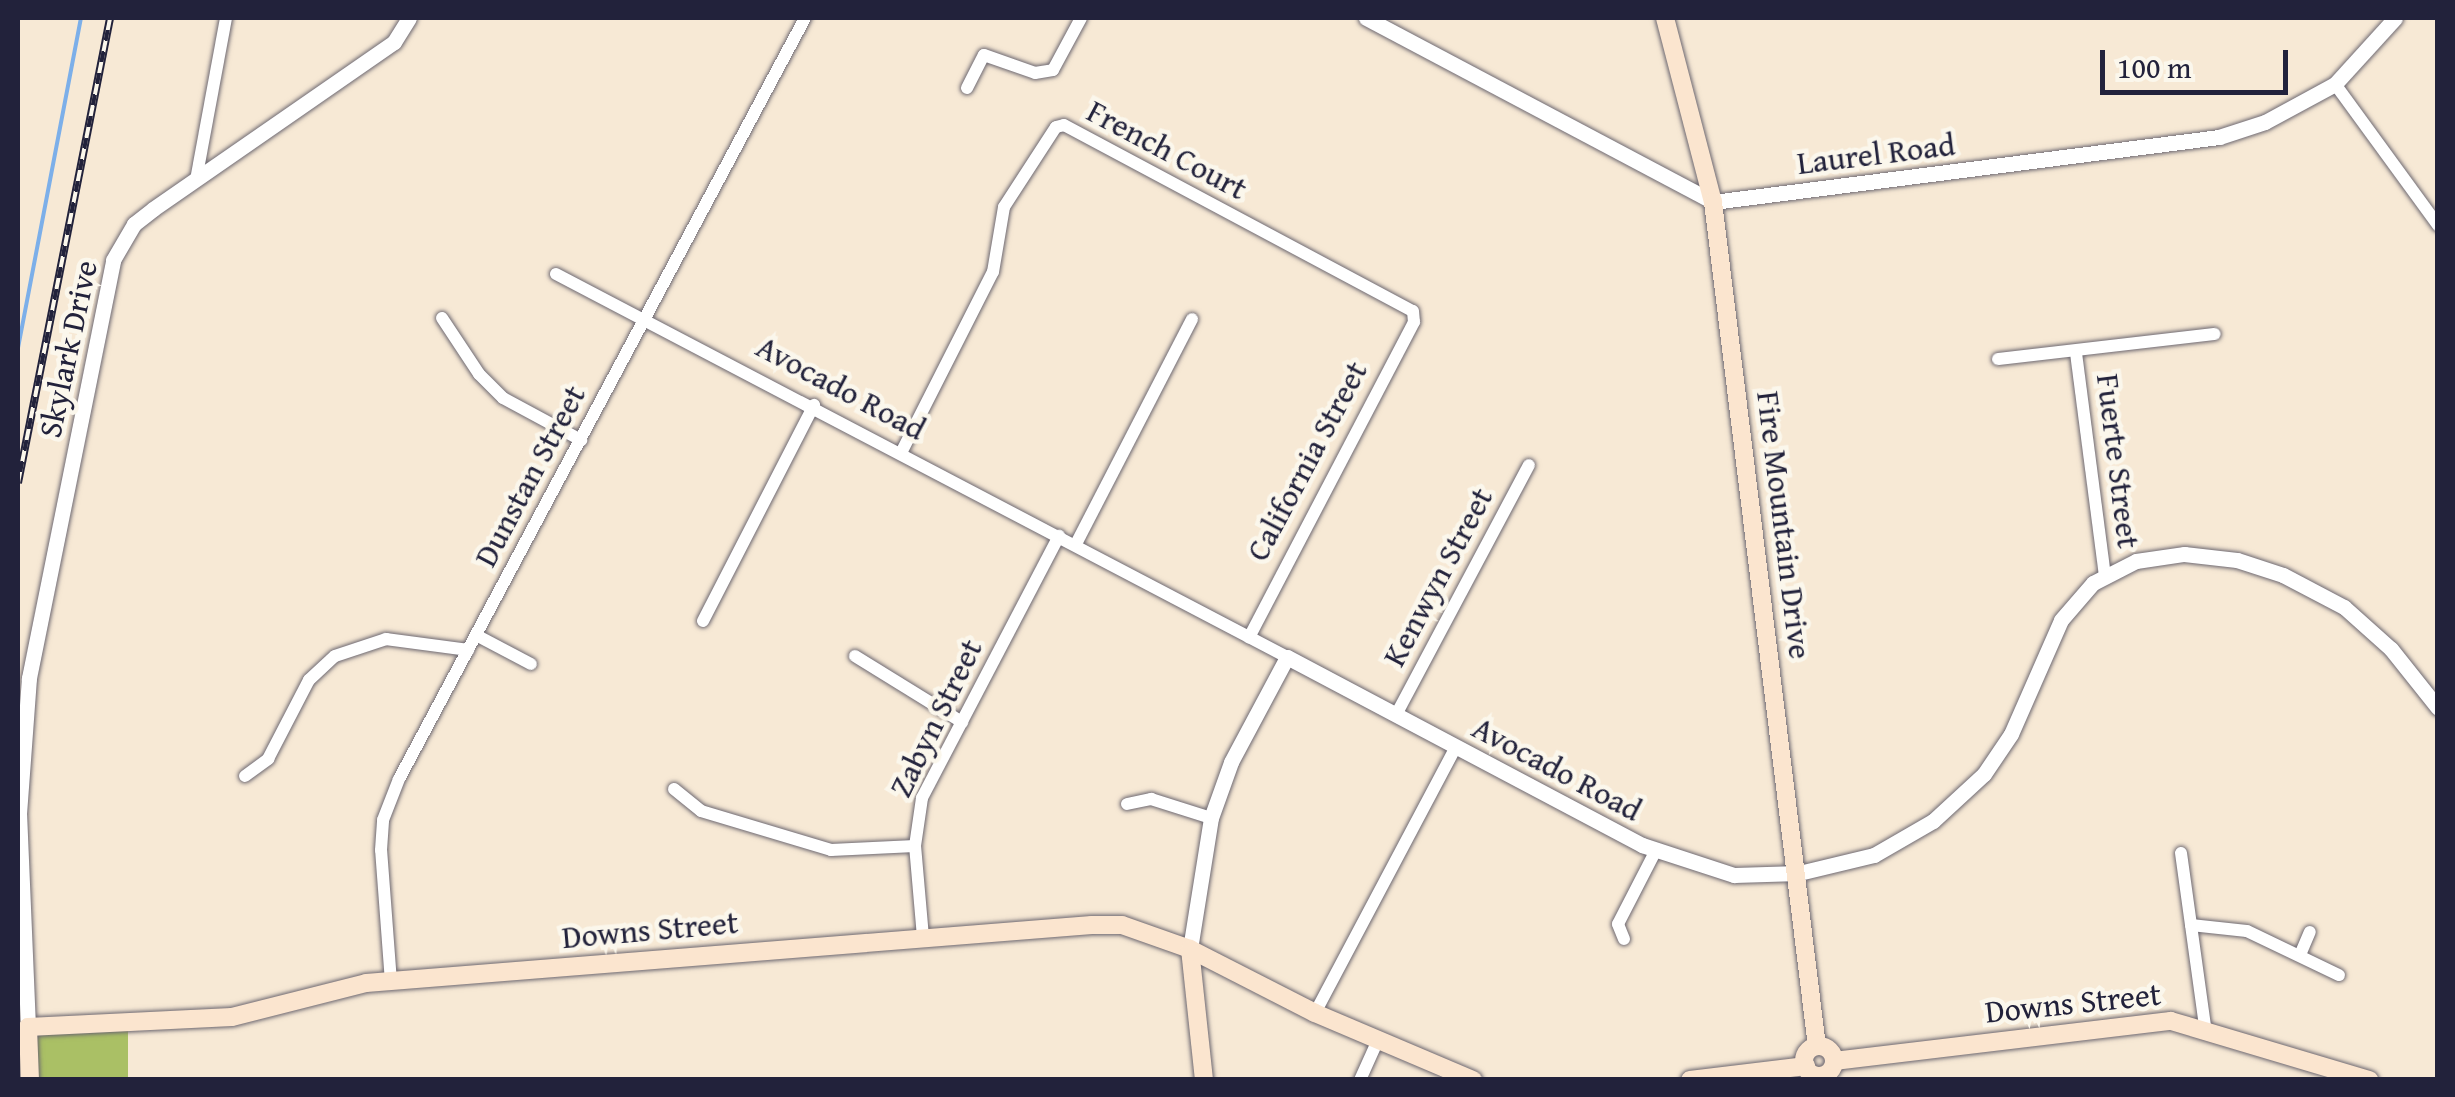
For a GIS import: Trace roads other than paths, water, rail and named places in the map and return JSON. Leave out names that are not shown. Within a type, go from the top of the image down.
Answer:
[{"type":"main road","name":"Fire Mountain Drive","points":[[1665,18],[1713,202],[1799,873],[1817,1046],[1831,1051],[1821,1070]]},
{"type":"main road","name":"Downs Street","points":[[28,1026],[232,1016],[391,982],[923,936],[1122,926],[1190,949],[1315,1013],[1473,1080]]},
{"type":"main road","points":[[1190,949],[1204,1080]]},
{"type":"main road","name":"Downs Street","points":[[1690,1080],[1821,1070],[2140,1021],[2205,1026],[2365,1079]]},
{"type":"main road","points":[[28,1026],[30,1080]]},
{"type":"street","points":[[196,180],[226,18]]},
{"type":"street","name":"Skylark Drive","points":[[28,1026],[19,814],[36,643],[113,260],[134,224],[394,42],[409,18]]},
{"type":"street","name":"Dunstan Street","points":[[391,982],[384,820],[468,650],[804,18]]},
{"type":"street","points":[[967,88],[984,55],[1035,73],[1053,70],[1081,18]]},
{"type":"street","points":[[1366,18],[1713,202]]},
{"type":"street","name":"Laurel Road","points":[[1713,202],[2218,137],[2265,122],[2336,84],[2395,18]]},
{"type":"street","points":[[2336,84],[2438,226]]},
{"type":"street","name":"French Court","points":[[902,452],[993,272],[1004,207],[1056,127],[1064,126],[1414,312]]},
{"type":"street","name":"Avocado Road","points":[[556,274],[646,316],[1656,850],[1734,875],[1799,873],[1874,855],[1918,833],[1984,774],[2012,734],[2062,620],[2106,576],[2136,561],[2184,554],[2238,560],[2284,575],[2344,607],[2390,649],[2438,708]]},
{"type":"street","name":"California Street","points":[[1249,637],[1414,322],[1414,312]]},
{"type":"street","points":[[442,318],[479,374],[508,402],[580,440]]},
{"type":"street","points":[[1076,544],[1192,319]]},
{"type":"street","points":[[1998,360],[2215,334]]},
{"type":"street","name":"Fuerte Street","points":[[2076,353],[2106,576]]},
{"type":"street","points":[[703,621],[814,405]]},
{"type":"street","name":"Kenwyn Street","points":[[1396,715],[1529,465]]},
{"type":"street","name":"Zabyn Street","points":[[923,936],[915,846],[922,798],[1060,536]]},
{"type":"street","points":[[476,635],[530,664]]},
{"type":"street","points":[[245,776],[268,758],[309,680],[335,656],[386,639],[468,650]]},
{"type":"street","points":[[854,656],[962,722]]},
{"type":"street","points":[[1190,949],[1211,818],[1231,762],[1287,657]]},
{"type":"street","points":[[1315,1013],[1456,747]]},
{"type":"street","points":[[674,789],[701,811],[831,850],[883,853],[915,846]]},
{"type":"street","points":[[1127,804],[1151,799],[1211,818]]},
{"type":"street","points":[[1624,939],[1618,924],[1656,850]]},
{"type":"street","points":[[2181,853],[2205,1026]]},
{"type":"street","points":[[2191,925],[2247,931],[2339,975]]},
{"type":"street","points":[[2300,956],[2310,932]]},
{"type":"street","points":[[1360,1080],[1378,1040]]},
{"type":"waterway","points":[[18,348],[81,18]]},
{"type":"railway","points":[[18,483],[110,18]]}]
